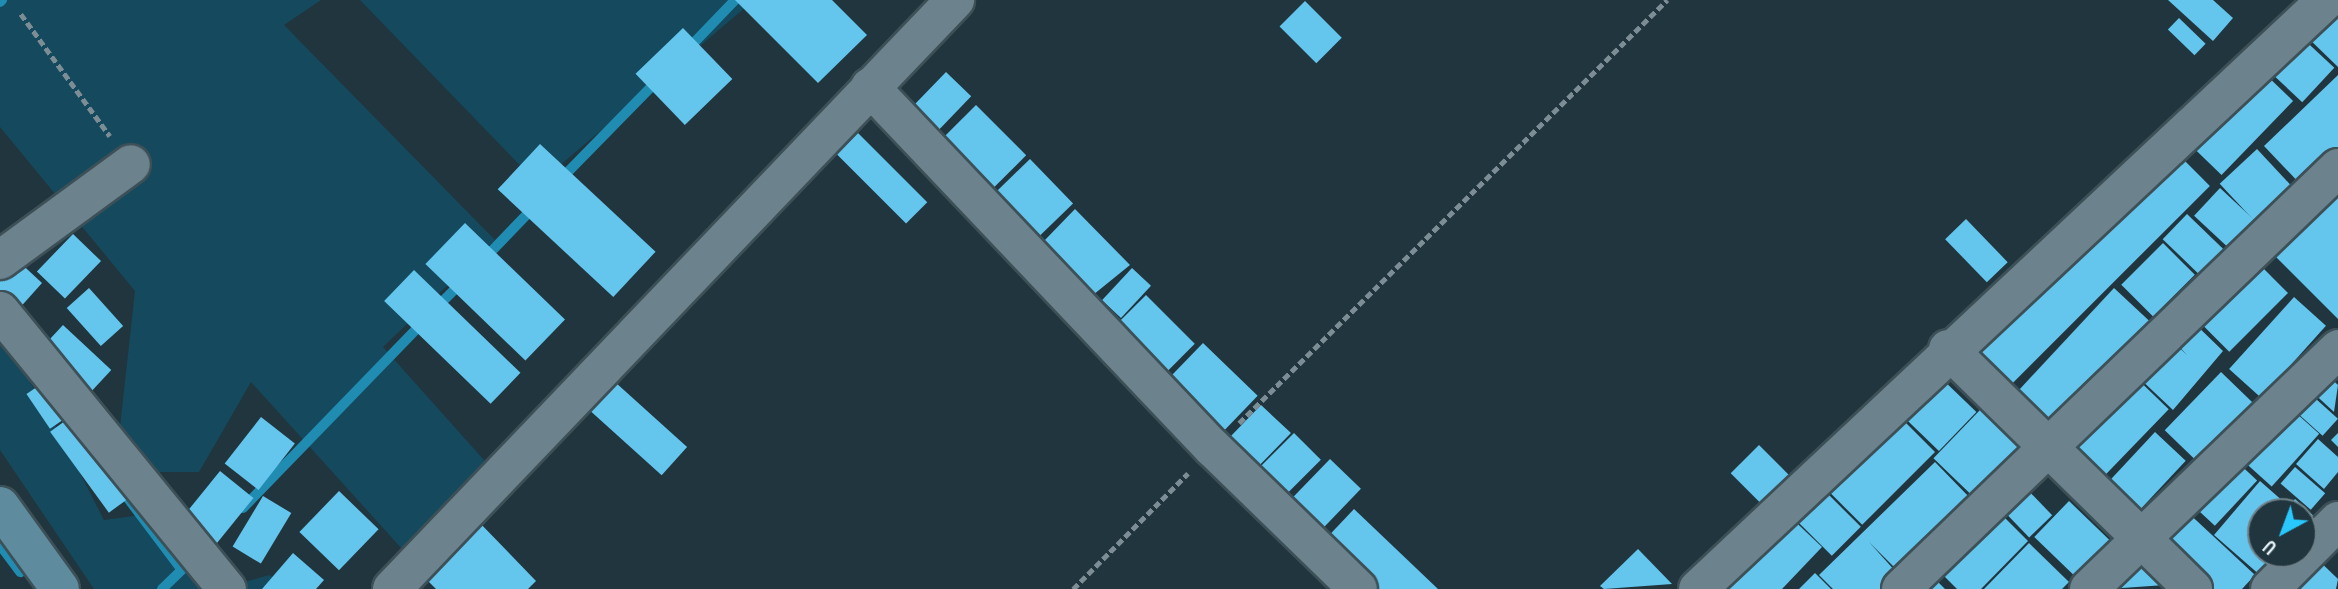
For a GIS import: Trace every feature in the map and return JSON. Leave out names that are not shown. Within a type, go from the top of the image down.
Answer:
[{"type":"main road","points":[[0,506],[58,589]]},
{"type":"street","points":[[392,589],[956,0]]},
{"type":"street","points":[[1698,589],[1948,349],[2326,0]]},
{"type":"street","points":[[870,87],[1213,448],[1358,589]]},
{"type":"street","points":[[0,260],[131,164]]},
{"type":"street","points":[[1901,589],[2338,168]]},
{"type":"street","points":[[0,311],[227,589]]},
{"type":"street","points":[[1948,349],[2193,589]]},
{"type":"street","points":[[2089,589],[2338,349]]},
{"type":"street","points":[[2270,589],[2331,541]]},
{"type":"path","points":[[1073,589],[1667,0]]},
{"type":"path","points":[[21,14],[131,164]]},
{"type":"shaded area","points":[[0,0],[321,0],[284,25],[495,240],[383,347],[492,469],[412,560],[251,382],[199,472],[115,472],[135,291],[0,127]]},
{"type":"shaded area","points":[[360,0],[754,0],[538,184]]},
{"type":"shaded area","points":[[0,338],[45,405],[104,520],[141,515],[200,589],[94,589],[0,450]]},
{"type":"shaded area","points":[[269,575],[294,589],[221,589]]},
{"type":"building","points":[[735,0],[832,0],[867,35],[818,83]]},
{"type":"building","points":[[2168,0],[2213,0],[2233,18],[2213,41]]},
{"type":"building","points":[[2338,0],[2338,67],[2304,34]]},
{"type":"building","points":[[1305,1],[1342,38],[1316,63],[1280,26]]},
{"type":"building","points":[[2179,18],[2206,44],[2195,55],[2168,30]]},
{"type":"building","points":[[683,28],[732,79],[685,125],[636,74]]},
{"type":"building","points":[[2297,33],[2334,68],[2302,102],[2265,67]]},
{"type":"building","points":[[2260,69],[2293,101],[2222,175],[2188,143]]},
{"type":"building","points":[[946,72],[971,96],[939,129],[914,105]]},
{"type":"building","points":[[2338,75],[2338,155],[2304,188],[2264,146]]},
{"type":"building","points":[[976,105],[1026,155],[994,187],[944,137]]},
{"type":"building","points":[[858,133],[927,202],[906,224],[837,154]]},
{"type":"building","points":[[540,144],[656,252],[613,297],[498,189]]},
{"type":"building","points":[[2171,147],[2210,186],[2006,390],[1967,351]]},
{"type":"building","points":[[2257,149],[2292,186],[2254,221],[2220,184]]},
{"type":"building","points":[[1030,159],[1073,204],[1039,236],[996,192]]},
{"type":"building","points":[[2220,188],[2254,220],[2228,248],[2194,216]]},
{"type":"building","points":[[2338,188],[2338,319],[2272,253]]},
{"type":"building","points":[[1075,209],[1130,265],[1088,299],[1068,279],[1075,273],[1043,242]]},
{"type":"building","points":[[2187,214],[2229,255],[2205,280],[2163,239]]},
{"type":"building","points":[[1966,219],[2008,262],[1987,282],[1945,239]]},
{"type":"building","points":[[465,223],[565,320],[525,361],[425,264]]},
{"type":"building","points":[[73,234],[101,261],[65,298],[37,271]]},
{"type":"building","points":[[2163,243],[2195,275],[2153,317],[2121,285]]},
{"type":"building","points":[[14,257],[42,283],[17,311],[0,295],[0,273]]},
{"type":"building","points":[[2254,259],[2288,293],[2229,352],[2195,318]]},
{"type":"building","points":[[1132,268],[1151,286],[1121,318],[1102,300]]},
{"type":"building","points":[[414,270],[520,373],[491,404],[384,301]]},
{"type":"building","points":[[89,288],[123,326],[101,346],[67,308]]},
{"type":"building","points":[[2114,288],[2151,323],[2056,425],[2019,390]]},
{"type":"building","points":[[1146,295],[1195,344],[1164,375],[1115,326]]},
{"type":"building","points":[[2294,297],[2326,326],[2261,398],[2229,369]]},
{"type":"building","points":[[2191,320],[2223,351],[2173,410],[2136,375],[2170,339],[2187,355],[2173,340]]},
{"type":"building","points":[[63,325],[111,370],[90,393],[42,348]]},
{"type":"building","points":[[1203,343],[1258,396],[1215,440],[1160,388]]},
{"type":"building","points":[[2127,369],[2169,409],[2096,485],[2054,445]]},
{"type":"building","points":[[2323,371],[2338,385],[2334,412],[2308,388]]},
{"type":"building","points":[[2221,372],[2253,403],[2197,462],[2165,430]]},
{"type":"building","points":[[53,376],[76,411],[50,429],[26,394]]},
{"type":"building","points":[[1939,376],[1976,412],[1939,451],[1901,415]]},
{"type":"building","points":[[615,382],[687,447],[662,475],[590,410]]},
{"type":"building","points":[[2306,390],[2338,419],[2323,436],[2291,407]]},
{"type":"building","points":[[2285,403],[2319,434],[2272,487],[2237,456]]},
{"type":"building","points":[[1261,405],[1291,433],[1249,476],[1234,461],[1244,450],[1230,437]]},
{"type":"building","points":[[80,410],[139,491],[109,513],[50,432]]},
{"type":"building","points":[[1980,410],[2019,448],[1972,496],[1933,458]]},
{"type":"building","points":[[1894,411],[1935,452],[1862,525],[1821,484]]},
{"type":"building","points":[[261,417],[295,443],[259,490],[225,463]]},
{"type":"building","points":[[2155,432],[2186,461],[2131,519],[2100,491]]},
{"type":"building","points":[[1294,433],[1321,460],[1283,497],[1257,470]]},
{"type":"building","points":[[2338,433],[2338,447],[2331,440]]},
{"type":"building","points":[[2318,439],[2338,457],[2338,472],[2324,489],[2296,464]]},
{"type":"building","points":[[1759,445],[1789,475],[1760,503],[1731,473]]},
{"type":"building","points":[[2233,458],[2257,481],[2215,526],[2191,503]]},
{"type":"building","points":[[1330,459],[1361,489],[1323,528],[1292,499]]},
{"type":"building","points":[[1935,462],[1972,500],[1899,572],[1869,542],[1897,573],[1880,589],[1833,589],[1819,575]]},
{"type":"building","points":[[2295,467],[2325,493],[2317,503],[2317,498],[2297,498],[2281,484]]},
{"type":"building","points":[[220,471],[253,498],[214,546],[181,519]]},
{"type":"building","points":[[2260,481],[2279,498],[2247,498],[2247,564],[2214,535]]},
{"type":"building","points":[[1817,483],[1861,527],[1832,556],[1788,512]]},
{"type":"building","points":[[2023,485],[2052,515],[2029,537],[2000,507]]},
{"type":"building","points":[[339,491],[379,529],[339,570],[299,532]]},
{"type":"building","points":[[263,496],[291,513],[261,564],[233,547]]},
{"type":"building","points":[[2069,501],[2111,541],[2076,577],[2034,537]]},
{"type":"building","points":[[2183,508],[2255,575],[2242,589],[2210,589],[2155,539]]},
{"type":"building","points":[[1354,509],[1438,589],[1365,589],[1319,546]]},
{"type":"building","points":[[1996,509],[2028,541],[1981,589],[1957,589],[1937,569]]},
{"type":"building","points":[[1783,510],[1822,547],[1782,589],[1706,589]]},
{"type":"building","points":[[477,520],[536,581],[528,589],[436,589],[421,574]]},
{"type":"building","points":[[2029,543],[2069,582],[2062,589],[1984,589]]},
{"type":"building","points":[[1638,549],[1672,584],[1604,589],[1600,586]]},
{"type":"building","points":[[293,553],[324,580],[316,589],[262,589]]},
{"type":"building","points":[[2136,559],[2165,585],[2108,589]]},
{"type":"building","points":[[2317,559],[2338,579],[2336,589],[2278,589],[2298,568],[2317,568]]},
{"type":"building","points":[[2252,568],[2268,568],[2261,576]]},
{"type":"building","points":[[1927,571],[1945,589],[1909,589]]},
{"type":"building","points":[[1815,573],[1831,589],[1799,589]]},
{"type":"waterway","points":[[686,51],[735,0]]},
{"type":"waterway","points":[[559,181],[658,80]]},
{"type":"waterway","points":[[484,259],[536,205]]},
{"type":"waterway","points":[[435,309],[463,281]]},
{"type":"waterway","points":[[243,508],[424,321]]},
{"type":"waterway","points":[[127,497],[182,570]]},
{"type":"waterway","points":[[0,545],[20,572]]},
{"type":"waterway","points":[[162,589],[195,557]]}]
